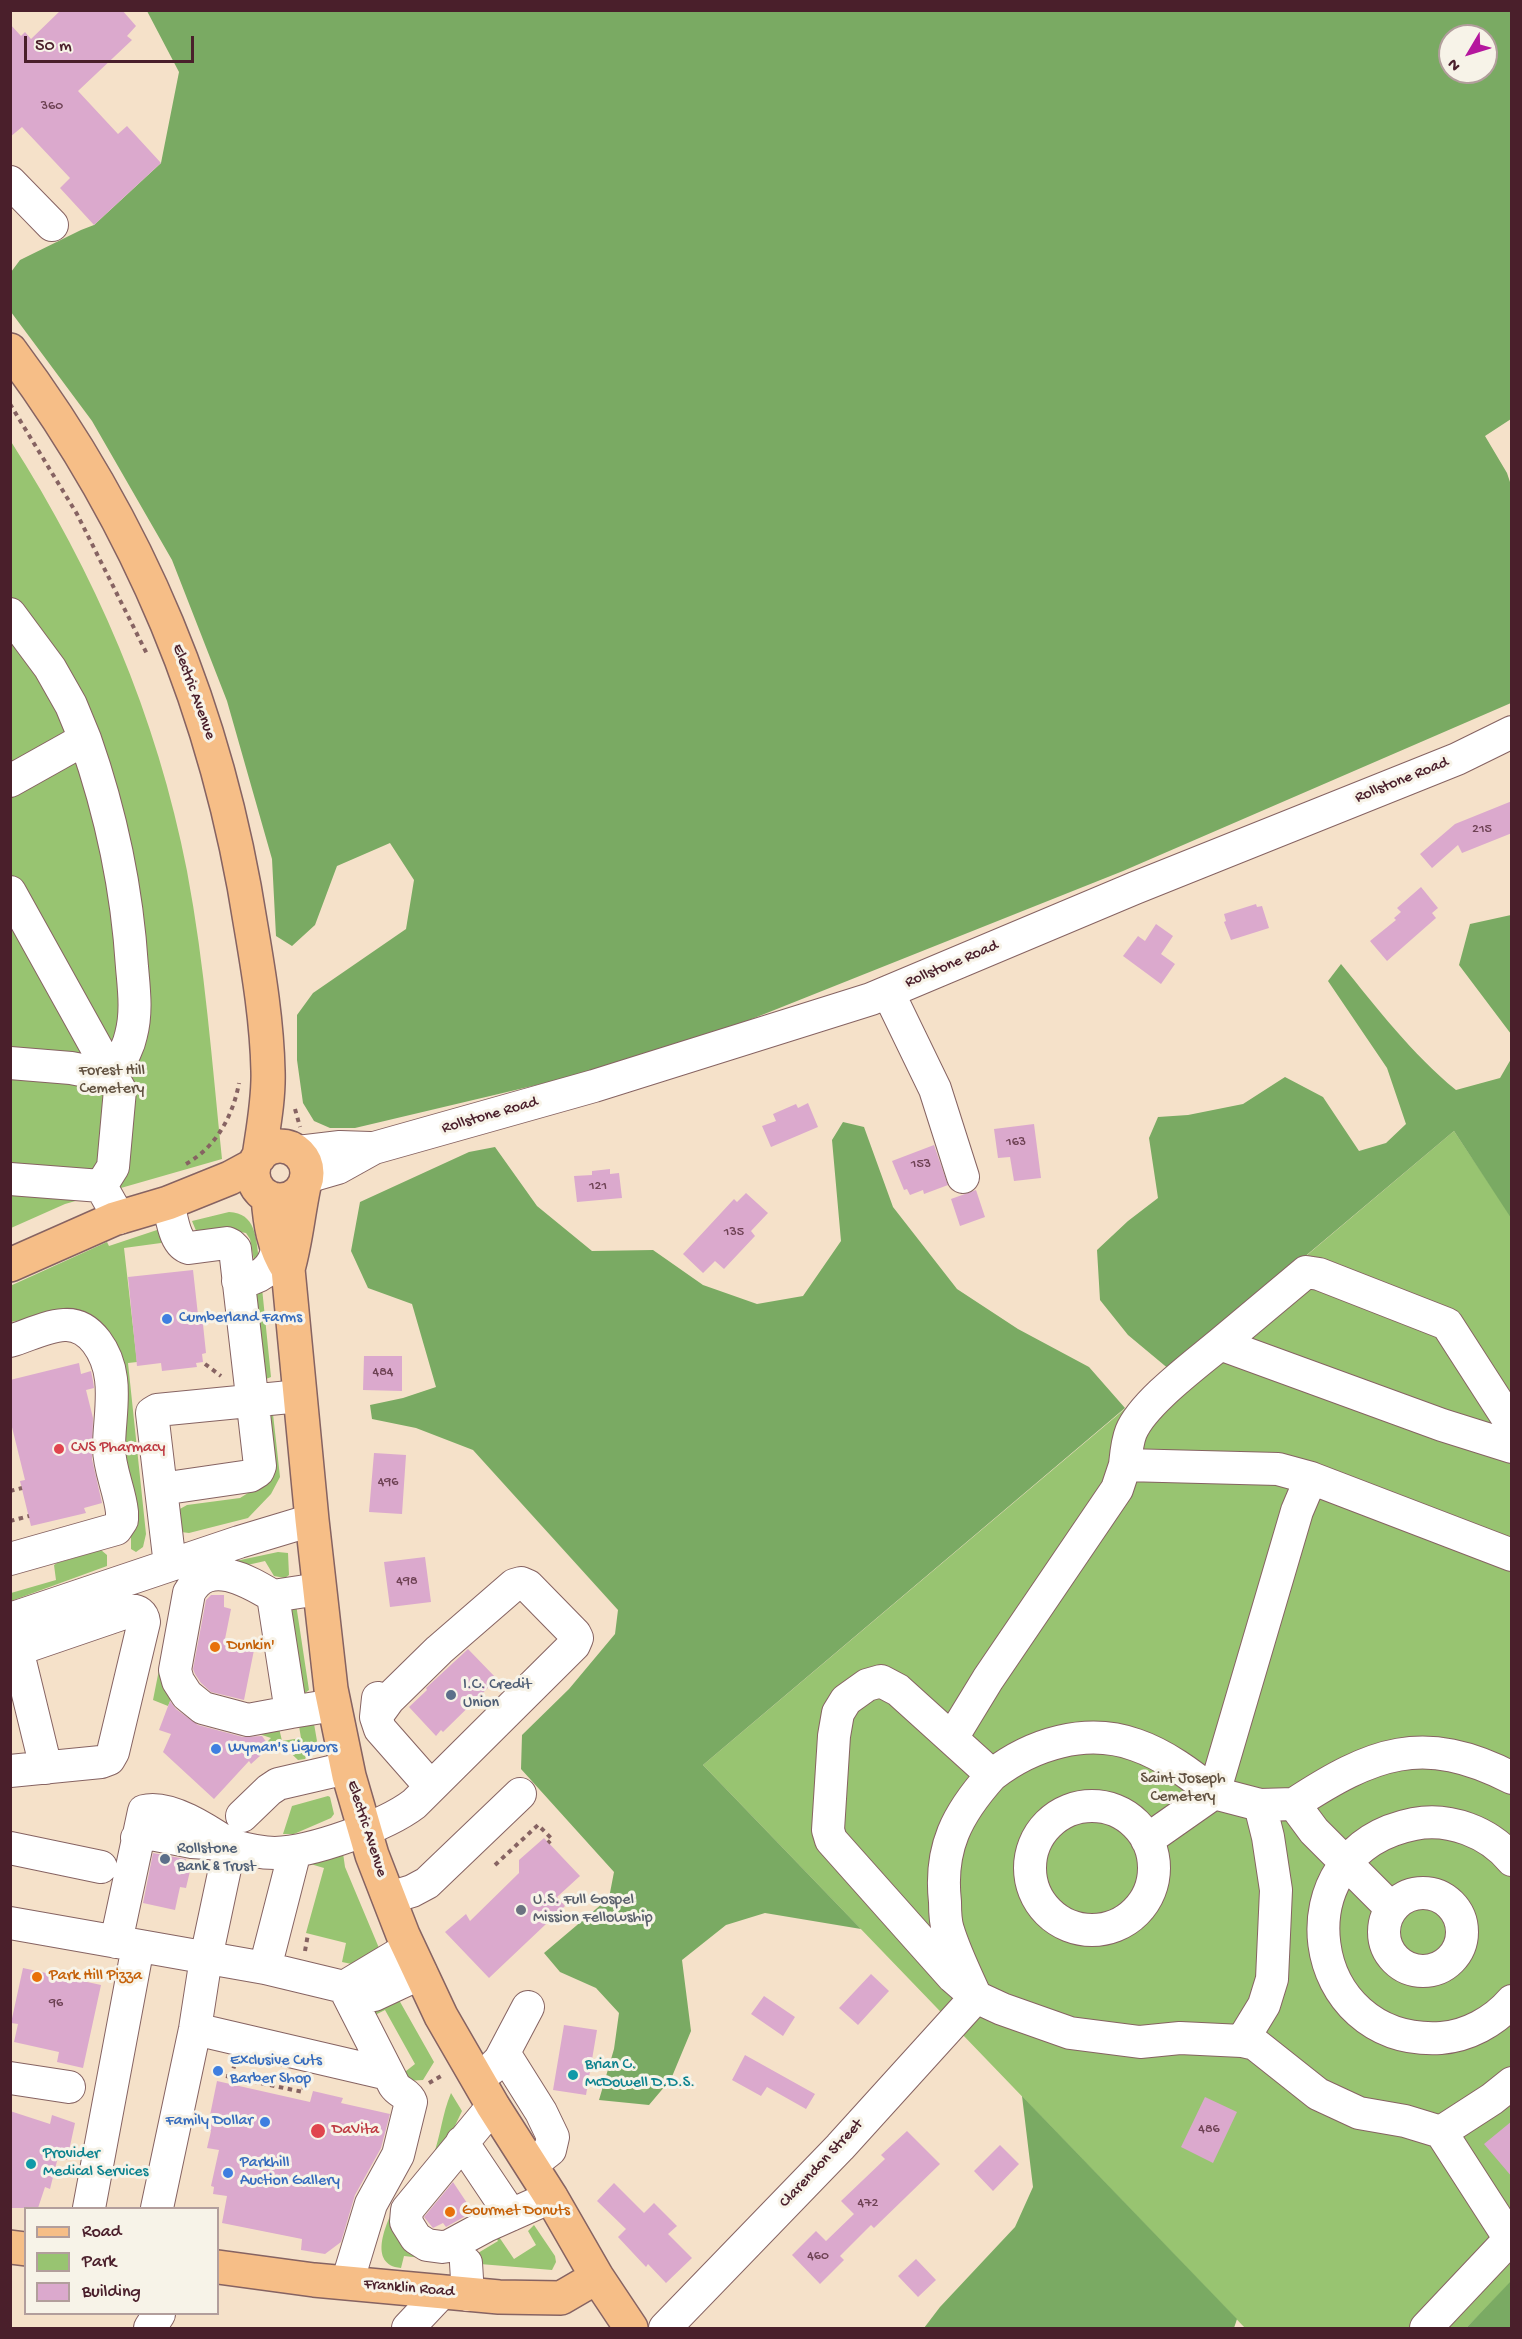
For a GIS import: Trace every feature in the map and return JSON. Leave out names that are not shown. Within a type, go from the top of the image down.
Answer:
[{"type":"main road","name":"Electric Avenue","points":[[10,350],[52,408],[103,491],[149,582],[189,676],[213,751],[243,872],[257,962],[254,1075],[261,1178],[270,1221],[283,1259],[300,1396],[319,1589],[336,1715],[347,1768],[365,1829],[389,1898],[441,2016],[597,2277],[631,2328]]},
{"type":"main road","name":"Electric Avenue","points":[[254,1075],[284,1105],[300,1166],[296,1244],[283,1259]]},
{"type":"main road","points":[[10,1265],[119,1218],[168,1203],[230,1178],[261,1178],[285,1200],[299,1192],[300,1166],[273,1146],[261,1178]]},
{"type":"main road","name":"Franklin Road","points":[[219,2267],[455,2294],[561,2298],[597,2277]]},
{"type":"street","points":[[10,182],[52,225]]},
{"type":"street","points":[[10,615],[22,654],[50,668],[71,705],[85,739],[119,858],[130,924],[135,1012],[131,1037],[112,1076]]},
{"type":"street","name":"Rollstone Road","points":[[300,1166],[338,1168],[374,1148],[594,1086],[888,992],[1135,888],[1457,759],[1512,732]]},
{"type":"street","points":[[10,782],[85,739]]},
{"type":"street","points":[[10,892],[120,1090],[113,1167],[101,1186]]},
{"type":"street","points":[[888,992],[935,1089],[963,1177]]},
{"type":"street","points":[[10,1064],[71,1068],[112,1076]]},
{"type":"street","points":[[10,1179],[101,1186]]},
{"type":"street","points":[[101,1186],[119,1218]]},
{"type":"street","points":[[161,1489],[250,1476],[258,1471],[260,1466],[233,1246],[227,1243],[193,1248],[184,1247],[179,1241],[168,1203]]},
{"type":"street","points":[[238,1281],[255,1279],[268,1270],[276,1259],[283,1259]]},
{"type":"street","points":[[952,1738],[988,1679],[1117,1489],[1125,1465],[1131,1432],[1144,1413],[1171,1385],[1306,1272],[1319,1274],[1447,1324],[1512,1425]]},
{"type":"street","points":[[10,1559],[116,1529],[122,1520],[109,1452],[111,1380],[102,1351],[93,1337],[78,1327],[67,1324],[57,1325],[23,1337]]},
{"type":"street","points":[[1220,1344],[1442,1425],[1512,1447]]},
{"type":"street","points":[[170,1565],[152,1413],[157,1410],[252,1399],[300,1396]]},
{"type":"street","points":[[1125,1465],[1278,1469],[1311,1478],[1512,1555]]},
{"type":"street","points":[[1147,1840],[1214,1793],[1294,1522],[1311,1478]]},
{"type":"street","points":[[10,1619],[312,1520]]},
{"type":"street","points":[[116,1529],[127,1579]]},
{"type":"street","points":[[89,2207],[100,2157],[142,1813],[152,1809],[192,1821],[230,1845],[257,1852],[295,1851],[365,1829],[404,1811],[431,1787],[576,1641],[575,1634],[525,1584],[514,1585],[483,1613],[469,1636],[403,1699],[376,1717],[284,1713],[243,1719],[203,1708],[192,1700],[182,1687],[175,1670],[189,1593],[193,1585],[201,1578],[210,1574],[223,1574],[241,1578],[273,1596],[319,1589]]},
{"type":"street","points":[[273,1596],[284,1713]]},
{"type":"street","points":[[10,1771],[46,1768],[101,1762],[109,1759],[116,1741],[144,1618],[138,1611],[130,1611],[25,1645],[19,1649],[18,1684],[46,1768]]},
{"type":"street","points":[[992,1775],[898,1690],[881,1682],[867,1684],[846,1700],[838,1713],[834,1736],[828,1830],[831,1840],[923,1945],[953,1977],[976,1997],[1002,2009],[1070,2033],[1140,2042],[1180,2038],[1242,2041],[1255,2044],[1318,2094],[1359,2113],[1405,2121],[1441,2132],[1511,2239],[1426,2328]]},
{"type":"street","points":[[376,1717],[384,1736],[431,1787]]},
{"type":"street","points":[[976,1997],[956,1955],[947,1927],[944,1892],[945,1858],[952,1831],[971,1799],[992,1775],[1009,1762],[1033,1750],[1067,1739],[1106,1737],[1137,1745],[1178,1766],[1214,1793],[1260,1806],[1294,1804],[1326,1783],[1360,1765],[1394,1754],[1425,1751],[1458,1755],[1512,1778]]},
{"type":"street","points":[[243,1816],[278,1784],[347,1768]]},
{"type":"street","points":[[389,1898],[428,1883],[520,1794]]},
{"type":"street","points":[[1294,1804],[1314,1831],[1391,1908]]},
{"type":"street","points":[[1242,2041],[1264,2005],[1272,1979],[1276,1890],[1268,1837],[1260,1806]]},
{"type":"street","points":[[1512,1860],[1504,1851],[1480,1834],[1452,1824],[1423,1822],[1394,1828],[1368,1842],[1346,1862],[1330,1887],[1323,1915],[1323,1945],[1331,1973],[1346,1999],[1368,2019],[1394,2033],[1423,2039],[1452,2037],[1480,2027],[1504,2010],[1512,2001]]},
{"type":"street","points":[[157,2207],[195,2029],[206,1958],[230,1845]]},
{"type":"street","points":[[10,1848],[101,1867]]},
{"type":"street","points":[[265,1968],[295,1851]]},
{"type":"street","points":[[10,1923],[265,1968],[344,1987],[353,1994],[366,1997],[415,1961]]},
{"type":"street","points":[[344,1987],[396,2088],[407,2095],[411,2102],[398,2155],[372,2204],[347,2283]]},
{"type":"street","name":"Clarendon Street","points":[[665,2328],[840,2147],[976,1997]]},
{"type":"street","points":[[528,2007],[494,2067],[486,2092],[454,2152],[409,2206],[405,2214],[406,2222],[416,2238],[427,2245],[449,2246],[551,2198]]},
{"type":"street","points":[[195,2029],[388,2074]]},
{"type":"street","points":[[504,2053],[541,2112],[553,2137],[550,2150],[531,2165]]},
{"type":"street","points":[[10,2078],[69,2087]]},
{"type":"street","points":[[1441,2132],[1492,2099],[1512,2083]]},
{"type":"street","points":[[454,2152],[499,2221]]},
{"type":"street","points":[[411,2328],[455,2294],[466,2263]]},
{"type":"street","points":[[150,2328],[158,2315]]},
{"type":"path","points":[[10,404],[77,514],[152,666]]},
{"type":"path","points":[[179,1167],[205,1149],[227,1123],[236,1099],[254,1075]]},
{"type":"path","points":[[10,1491],[22,1488]]},
{"type":"path","points":[[10,1521],[29,1516]]},
{"type":"path","points":[[495,1864],[538,1824],[552,1839],[548,1843]]},
{"type":"path","points":[[226,2076],[303,2092],[307,2078]]},
{"type":"green space","points":[[147,11],[1511,11],[1511,419],[1485,436],[1507,473],[1511,485],[1511,703],[1123,871],[659,1056],[355,1128],[330,1128],[314,1121],[303,1103],[297,1060],[297,1015],[313,993],[406,929],[414,880],[390,843],[337,866],[315,925],[292,946],[276,936],[272,859],[227,701],[172,560],[92,421],[11,312],[11,272],[20,260],[94,225],[161,163],[179,72]]},
{"type":"green space","name":"Forest Hill Cemetery","points":[[10,440],[41,490],[95,594],[119,647],[159,757],[187,871],[199,943],[222,1159],[65,1204],[11,1228]]},
{"type":"green space","points":[[1512,915],[1511,1034],[1459,965],[1470,924]]},
{"type":"green space","points":[[1341,964],[1410,1046],[1456,1090],[1500,1078],[1511,1059],[1511,1218],[1454,1131],[1170,1370],[1128,1335],[1100,1300],[1097,1250],[1128,1221],[1158,1198],[1149,1138],[1158,1117],[1188,1115],[1243,1104],[1285,1077],[1323,1097],[1359,1151],[1386,1143],[1406,1124],[1387,1068],[1328,981]]},
{"type":"green space","points":[[843,1122],[864,1127],[893,1207],[957,1289],[1018,1329],[1089,1367],[1125,1408],[703,1765],[861,1929],[765,1913],[726,1925],[682,1960],[691,2031],[671,2079],[649,2105],[599,2100],[614,2049],[619,2013],[596,1988],[560,1972],[544,1953],[609,1898],[614,1872],[521,1769],[522,1735],[569,1689],[615,1634],[618,1610],[473,1450],[416,1428],[372,1419],[370,1405],[403,1398],[436,1387],[412,1304],[368,1288],[351,1251],[360,1202],[469,1152],[495,1147],[537,1206],[592,1251],[653,1250],[703,1285],[757,1304],[803,1296],[841,1241],[832,1140]]},
{"type":"green space","name":"Saint Joseph Cemetery","points":[[1454,1131],[1512,1218],[1512,2281],[1466,2328],[1245,2328],[703,1765]]},
{"type":"green space","points":[[229,1212],[245,1217],[253,1228],[259,1260],[255,1266],[250,1239],[246,1233],[235,1231],[197,1233],[192,1221]]},
{"type":"green space","points":[[160,1229],[161,1243],[124,1248],[137,1362],[128,1363],[146,1534],[143,1547],[136,1552],[131,1549],[131,1515],[120,1455],[121,1387],[59,1313],[11,1322],[10,1286],[107,1242],[109,1246]]},
{"type":"green space","points":[[262,1288],[271,1377],[266,1379],[263,1377],[256,1299],[256,1293]]},
{"type":"green space","points":[[273,1414],[280,1477],[271,1494],[248,1518],[189,1533],[181,1532],[178,1510],[187,1505],[240,1498],[261,1485],[268,1417]]},
{"type":"green space","points":[[101,1550],[107,1555],[107,1566],[11,1601],[11,1593],[56,1580],[54,1565],[57,1563]]},
{"type":"green space","points":[[278,1552],[288,1553],[289,1575],[285,1578],[274,1576],[265,1561],[199,1576],[176,1701],[171,1699],[168,1706],[153,1700],[175,1589],[198,1569]]},
{"type":"green space","points":[[296,1604],[309,1690],[304,1694],[290,1605]]},
{"type":"green space","points":[[313,1718],[317,1741],[305,1759],[298,1760],[277,1740],[270,1747],[267,1742],[271,1738],[253,1732],[279,1728],[282,1741],[301,1738],[299,1726]]},
{"type":"green space","points":[[328,1796],[334,1814],[331,1818],[294,1834],[283,1834],[292,1806]]},
{"type":"green space","points":[[343,1853],[345,1867],[379,1948],[361,1966],[342,1962],[346,1943],[306,1933],[324,1868],[307,1863]]},
{"type":"green space","points":[[399,2000],[434,2062],[423,2080],[407,2081],[401,2075],[415,2064],[385,2010],[373,2016],[370,2009]]},
{"type":"green space","points":[[451,2093],[462,2111],[441,2155],[402,2208],[458,2262],[404,2256],[401,2268],[391,2265],[384,2259],[382,2251],[384,2232],[400,2198],[430,2163]]},
{"type":"green space","points":[[1022,2096],[1237,2319],[1234,2328],[924,2328],[940,2307],[1015,2227],[1033,2187]]},
{"type":"green space","points":[[534,2225],[555,2256],[556,2262],[552,2270],[480,2264],[473,2256],[498,2241],[494,2234],[497,2234],[514,2259],[536,2245],[528,2231]]},
{"type":"green space","points":[[1511,2281],[1511,2328],[1466,2328]]},
{"type":"building","points":[[61,10],[122,10],[136,26],[127,36],[132,40],[78,91],[118,134],[127,126],[161,163],[94,225],[60,188],[70,178],[22,127],[10,137],[10,24],[21,36],[25,32],[31,39]]},
{"type":"building","points":[[1512,801],[1512,833],[1462,853],[1458,845],[1432,868],[1420,854],[1455,824]]},
{"type":"building","points":[[1421,887],[1438,908],[1432,913],[1436,918],[1387,961],[1370,941],[1396,920],[1394,918],[1401,912],[1397,908]]},
{"type":"building","points":[[1256,904],[1257,907],[1262,906],[1269,928],[1231,940],[1224,922],[1226,921],[1224,914]]},
{"type":"building","points":[[1156,924],[1173,936],[1161,954],[1175,964],[1161,984],[1123,956],[1138,936],[1145,941]]},
{"type":"building","points":[[808,1103],[818,1127],[771,1147],[762,1126],[776,1121],[773,1114],[796,1104],[798,1108]]},
{"type":"building","points":[[1034,1124],[1041,1178],[1014,1181],[1010,1157],[998,1158],[994,1129]]},
{"type":"building","points":[[934,1145],[948,1185],[924,1194],[923,1190],[910,1195],[907,1189],[904,1190],[892,1161]]},
{"type":"building","points":[[610,1169],[610,1174],[619,1173],[622,1198],[577,1202],[574,1176],[592,1175],[592,1171]]},
{"type":"building","points":[[976,1190],[985,1217],[960,1226],[951,1199]]},
{"type":"building","points":[[746,1193],[768,1213],[751,1231],[755,1236],[724,1269],[715,1261],[703,1273],[683,1254],[734,1199],[737,1202]]},
{"type":"building","name":"Cumberland Farms","points":[[193,1270],[198,1315],[202,1315],[206,1353],[202,1354],[203,1362],[196,1363],[197,1367],[162,1371],[161,1363],[137,1366],[128,1277]]},
{"type":"building","points":[[364,1356],[402,1356],[402,1391],[363,1390]]},
{"type":"building","name":"CVS Pharmacy","points":[[79,1363],[81,1374],[91,1371],[93,1381],[94,1388],[86,1390],[93,1418],[92,1459],[102,1503],[84,1508],[86,1513],[31,1526],[20,1481],[25,1480],[10,1419],[10,1380]]},
{"type":"building","points":[[374,1453],[406,1455],[402,1514],[369,1512]]},
{"type":"building","points":[[425,1557],[431,1602],[390,1607],[384,1562]]},
{"type":"building","name":"Dunkin'","points":[[211,1595],[224,1595],[224,1607],[231,1609],[224,1644],[254,1650],[244,1700],[211,1692],[201,1683],[193,1669],[206,1600]]},
{"type":"building","name":"I.C. Credit Union","points":[[468,1649],[497,1679],[443,1732],[441,1730],[436,1736],[409,1707]]},
{"type":"building","name":"Wyman's Liquors","points":[[170,1701],[176,1709],[198,1725],[243,1737],[262,1736],[270,1747],[251,1764],[249,1761],[214,1799],[163,1752],[171,1734],[159,1730]]},
{"type":"building","name":"U.S. Full Gospel Mission Fellowship","points":[[544,1838],[580,1876],[557,1897],[565,1906],[489,1978],[445,1932],[466,1914],[470,1921],[519,1873],[519,1860]]},
{"type":"building","name":"Rollstone Bank & Trust","points":[[153,1853],[186,1859],[183,1870],[190,1871],[186,1888],[180,1887],[175,1910],[143,1903]]},
{"type":"building","points":[[23,1968],[101,1985],[83,2068],[57,2062],[59,2052],[14,2042],[18,2024],[11,2023]]},
{"type":"building","points":[[871,1974],[889,1991],[858,2025],[839,2008]]},
{"type":"building","points":[[764,1996],[795,2017],[783,2036],[751,2014]]},
{"type":"building","name":"Brian C. McDowell D.D.S.","points":[[564,2025],[597,2030],[586,2095],[553,2090]]},
{"type":"building","points":[[745,2055],[815,2094],[806,2109],[767,2087],[761,2096],[732,2080]]},
{"type":"building","points":[[217,2081],[310,2102],[313,2091],[343,2098],[341,2103],[390,2114],[381,2148],[355,2195],[341,2242],[325,2254],[301,2250],[302,2239],[222,2223],[227,2196],[213,2194],[214,2187],[211,2186],[219,2150],[207,2148],[211,2131],[207,2130]]},
{"type":"building","points":[[1205,2097],[1237,2112],[1213,2163],[1181,2147]]},
{"type":"building","name":"Provider Medical Services","points":[[10,2111],[50,2124],[52,2115],[75,2123],[67,2160],[58,2157],[50,2189],[45,2187],[38,2207],[10,2208]]},
{"type":"building","points":[[1512,2121],[1512,2177],[1484,2144]]},
{"type":"building","points":[[907,2131],[940,2164],[874,2228],[871,2225],[840,2256],[844,2260],[820,2284],[792,2255],[816,2231],[826,2241],[854,2214],[841,2201],[885,2159],[881,2155]]},
{"type":"building","points":[[1000,2145],[1019,2164],[993,2191],[974,2171]]},
{"type":"building","name":"Gourmet Donuts","points":[[453,2182],[473,2212],[446,2227],[443,2223],[433,2228],[424,2217]]},
{"type":"building","points":[[614,2183],[644,2213],[654,2203],[677,2226],[668,2234],[692,2258],[666,2283],[648,2264],[646,2267],[618,2237],[626,2229],[597,2201]]},
{"type":"building","points":[[916,2259],[936,2280],[918,2297],[898,2276]]},
{"type":"place","name":"Cumberland Farms","points":[[167,1319]]},
{"type":"place","name":"CVS Pharmacy","points":[[59,1449]]},
{"type":"place","name":"Dunkin'","points":[[215,1647]]},
{"type":"place","name":"I.C. Credit Union","points":[[451,1695]]},
{"type":"place","name":"Wyman's Liquors","points":[[216,1749]]},
{"type":"place","name":"Rollstone Bank & Trust","points":[[165,1859]]},
{"type":"place","name":"U.S. Full Gospel Mission Fellowship","points":[[521,1910]]},
{"type":"place","name":"Park Hill Pizza","points":[[37,1977]]},
{"type":"place","name":"Exclusive Cuts Barber Shop","points":[[218,2071]]},
{"type":"place","name":"Brian C. McDowell D.D.S.","points":[[573,2075]]},
{"type":"place","name":"Family Dollar","points":[[265,2122]]},
{"type":"place","name":"DaVita","points":[[318,2131]]},
{"type":"place","name":"Provider Medical Services","points":[[31,2164]]},
{"type":"place","name":"Parkhill Auction Gallery","points":[[228,2173]]},
{"type":"place","name":"Gourmet Donuts","points":[[450,2212]]}]
